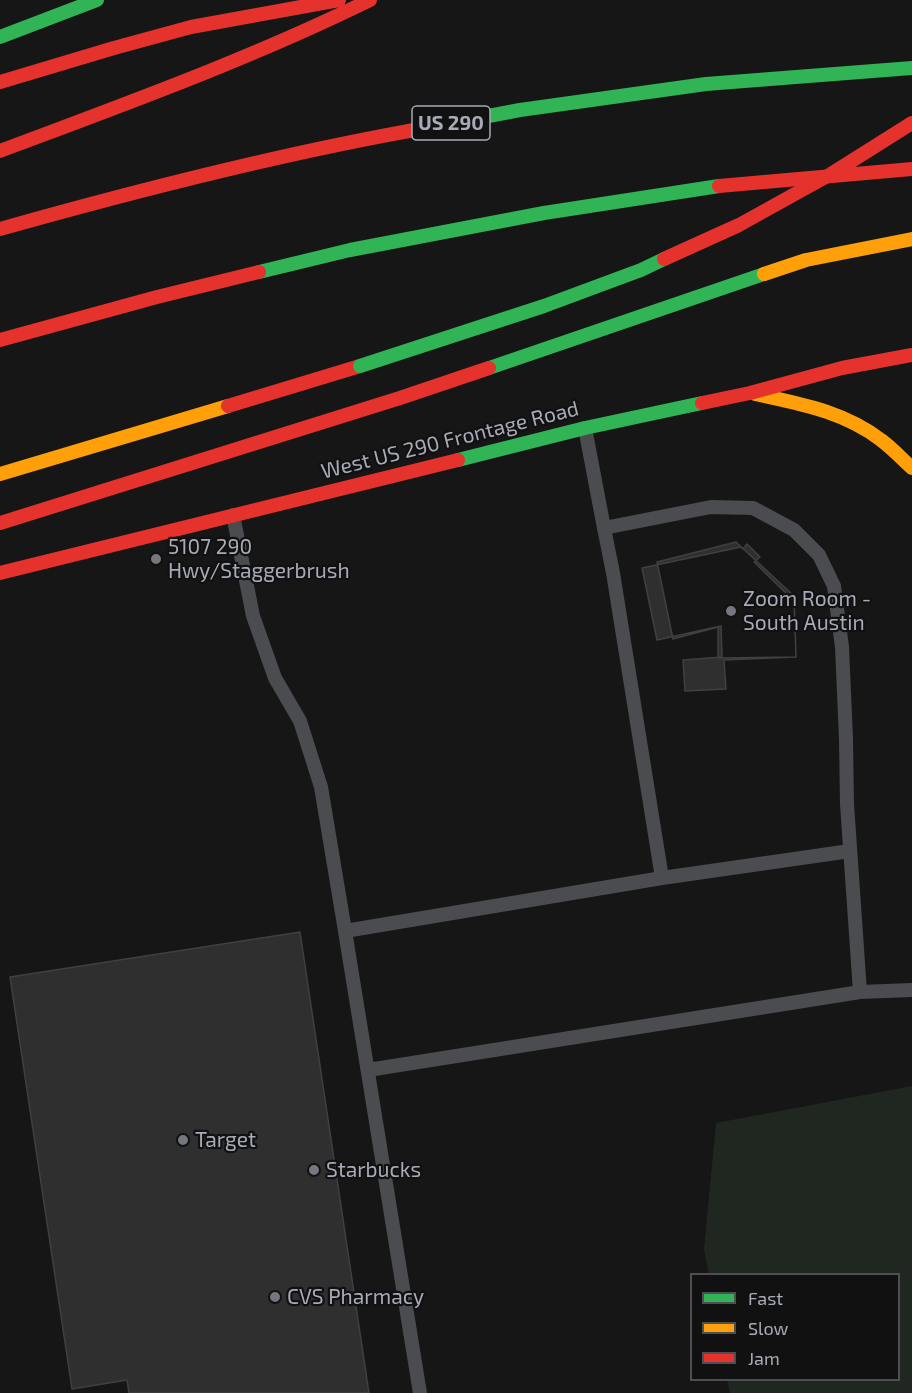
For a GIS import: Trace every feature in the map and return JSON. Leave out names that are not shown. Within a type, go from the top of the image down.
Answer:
[{"type":"main road","points":[[0,37],[97,0]]},
{"type":"main road","points":[[0,82],[191,27],[339,0]]},
{"type":"main road","points":[[0,151],[192,77],[326,22],[370,0]]},
{"type":"main road","name":"US 290","points":[[0,229],[137,191],[331,145],[520,110],[706,84],[912,68]]},
{"type":"main road","points":[[0,474],[360,366],[544,306],[641,270],[738,225],[831,174],[912,123]]},
{"type":"main road","points":[[0,340],[157,297],[350,250],[544,213],[722,186],[912,169]]},
{"type":"main road","points":[[0,523],[400,398],[806,260],[912,239]]},
{"type":"main road","name":"West US 290 Frontage Road","points":[[0,573],[585,428],[750,393],[842,368],[912,355]]},
{"type":"main road","points":[[750,393],[812,406],[852,422],[881,440],[912,468]]},
{"type":"lane","points":[[585,428],[604,528],[662,878]]},
{"type":"lane","points":[[604,528],[711,507],[753,508],[794,530],[819,555],[834,586],[842,647],[847,804],[860,992]]},
{"type":"lane","points":[[233,515],[253,616],[275,678],[300,721],[321,787],[420,1393]]},
{"type":"lane","points":[[345,931],[662,878],[850,851]]},
{"type":"lane","points":[[368,1070],[860,992],[912,990]]},
{"type":"shaded area","points":[[912,1086],[912,1393],[730,1393],[727,1381],[900,1381],[900,1273],[709,1273],[704,1249],[716,1123]]},
{"type":"building","name":"Zoom Room - South Austin","points":[[736,542],[794,596],[796,657],[718,658],[718,627],[673,639],[657,562]]},
{"type":"building","name":"Zoom Room - South Austin","points":[[747,544],[760,557],[754,562],[794,601],[796,657],[724,660],[726,689],[685,691],[683,660],[722,657],[721,626],[657,640],[642,568],[741,547],[743,549]]},
{"type":"building","name":"Target","points":[[300,932],[369,1393],[129,1393],[127,1380],[72,1389],[10,977]]},
{"type":"traffic: fast","points":[[0,37],[97,0]]},
{"type":"traffic: fast","points":[[409,131],[520,110],[706,84],[912,68]]},
{"type":"traffic: fast","points":[[259,272],[350,250],[544,213],[719,186]]},
{"type":"traffic: fast","points":[[360,366],[544,306],[641,270],[664,259]]},
{"type":"traffic: fast","points":[[489,368],[764,274]]},
{"type":"traffic: fast","points":[[458,460],[585,428],[702,403]]},
{"type":"traffic: slow","points":[[764,274],[806,260],[912,239]]},
{"type":"traffic: slow","points":[[755,394],[821,410],[852,422],[881,440],[912,468]]},
{"type":"traffic: slow","points":[[0,474],[228,406]]},
{"type":"traffic: jam","points":[[0,82],[191,27],[339,0]]},
{"type":"traffic: jam","points":[[0,151],[233,61],[370,0]]},
{"type":"traffic: jam","points":[[664,259],[739,225],[831,174],[912,123]]},
{"type":"traffic: jam","points":[[0,229],[203,175],[409,131]]},
{"type":"traffic: jam","points":[[719,186],[912,169]]},
{"type":"traffic: jam","points":[[0,340],[259,272]]},
{"type":"traffic: jam","points":[[702,403],[750,393],[842,368],[912,355]]},
{"type":"traffic: jam","points":[[228,406],[360,366]]},
{"type":"traffic: jam","points":[[0,523],[489,368]]},
{"type":"traffic: jam","points":[[0,573],[458,460]]},
{"type":"place","name":"5107 290 Hwy/Staggerbrush","points":[[156,559]]},
{"type":"place","name":"Zoom Room - South Austin","points":[[731,611]]},
{"type":"place","name":"Target","points":[[183,1140]]},
{"type":"place","name":"Starbucks","points":[[314,1170]]},
{"type":"place","name":"CVS Pharmacy","points":[[275,1297]]}]
